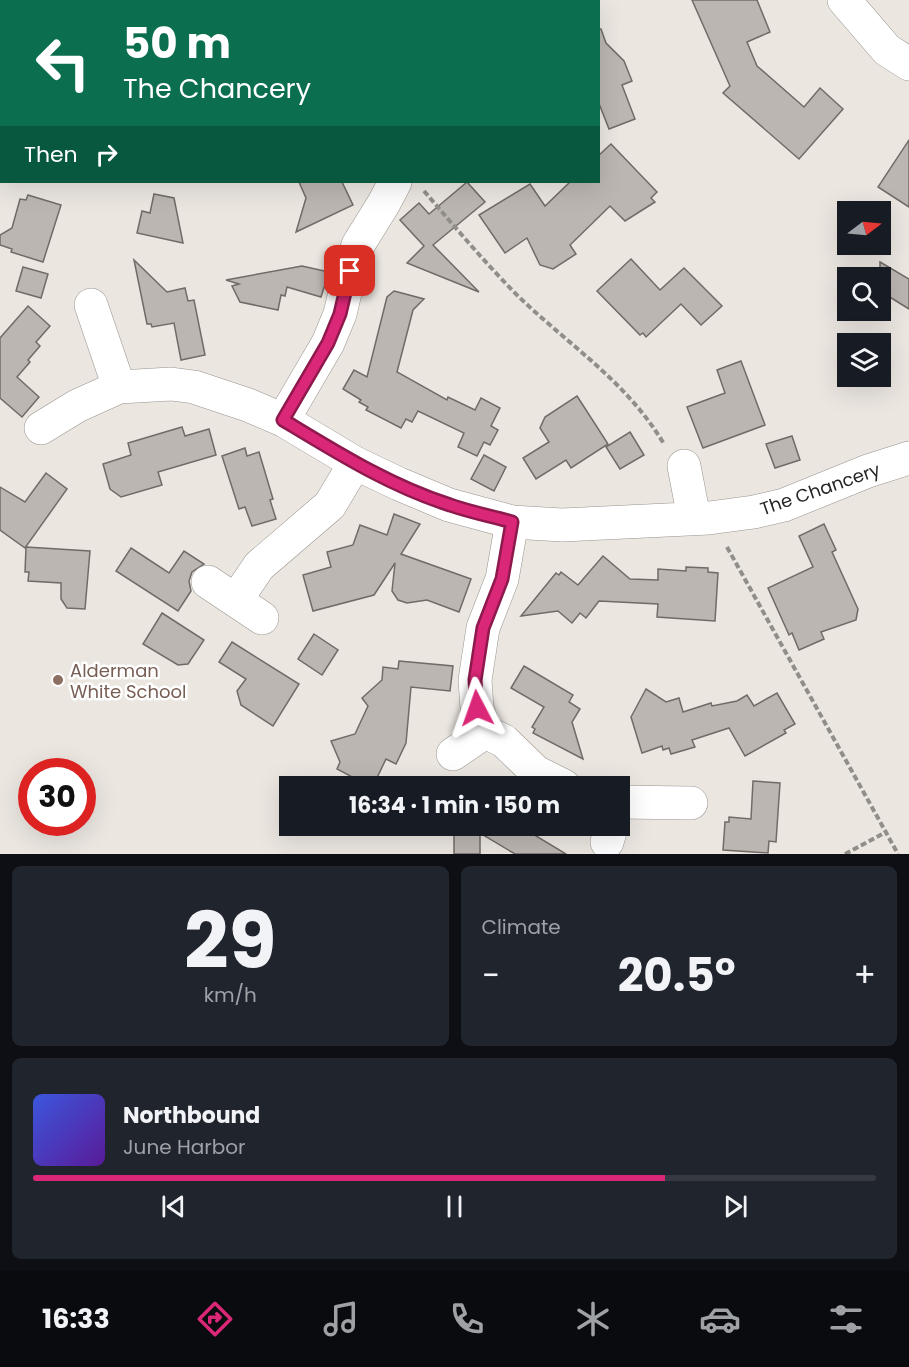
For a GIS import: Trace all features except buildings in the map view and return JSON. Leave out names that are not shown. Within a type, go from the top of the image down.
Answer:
[{"type":"street","points":[[844,0],[887,50],[909,64]]},
{"type":"street","points":[[283,420],[328,343],[340,314],[358,245],[384,203],[398,186]]},
{"type":"street","points":[[91,305],[118,387]]},
{"type":"street","name":"The Chancery","points":[[41,428],[77,406],[118,387],[171,384],[194,387],[248,405],[283,420],[355,463],[449,505],[512,522],[562,525],[693,519],[754,512],[784,505],[868,471],[909,458]]},
{"type":"street","points":[[208,582],[249,609],[259,566],[330,505],[355,463]]},
{"type":"street","points":[[684,466],[693,519]]},
{"type":"street","points":[[512,522],[502,579],[483,628],[475,680],[477,708],[484,732],[504,741],[536,772],[544,776]]},
{"type":"street","points":[[453,754],[484,732]]},
{"type":"street","points":[[630,802],[692,803]]},
{"type":"path","points":[[398,186],[618,384],[652,423],[669,453],[684,466]]},
{"type":"path","points":[[693,519],[706,533],[719,532],[898,854]]},
{"type":"path","points":[[845,854],[886,832]]},
{"type":"place","name":"Alderman White School","points":[[58,680]]},
{"type":"route","points":[[350,271],[340,314],[328,343],[283,420],[355,463],[399,484],[449,505],[512,522],[502,579],[483,628],[475,680],[477,708]]}]
